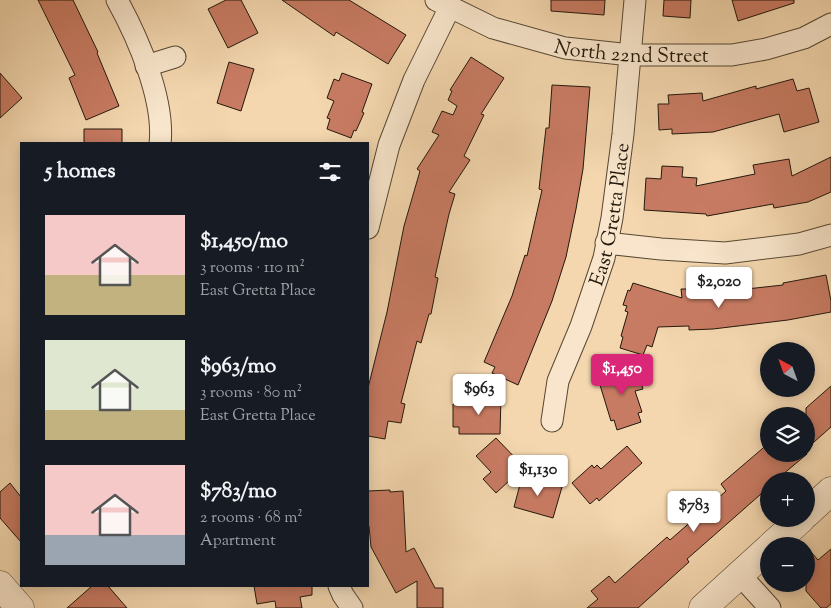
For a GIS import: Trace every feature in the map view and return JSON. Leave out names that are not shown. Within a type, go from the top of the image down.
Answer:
[{"type":"street","points":[[118,0],[135,32],[155,91],[162,133],[160,142]]},
{"type":"street","name":"East Gretta Place","points":[[552,421],[558,381],[581,326],[604,258],[612,218],[623,134],[635,0]]},
{"type":"street","points":[[369,224],[389,145],[443,3]]},
{"type":"street","name":"North 22nd Street","points":[[443,3],[493,28],[565,48],[631,55],[732,55],[766,49],[804,38],[831,24]]},
{"type":"street","points":[[146,66],[175,57]]},
{"type":"street","points":[[606,243],[725,253],[799,244],[831,235]]},
{"type":"street","points":[[815,506],[831,491]]},
{"type":"street","points":[[781,537],[792,527]]},
{"type":"street","points":[[704,608],[760,556]]},
{"type":"street","points":[[740,575],[770,608]]},
{"type":"street","points":[[0,585],[20,608]]},
{"type":"street","points":[[340,587],[352,608]]},
{"type":"building","points":[[38,0],[73,0],[98,52],[119,106],[86,120],[69,78],[75,75]]},
{"type":"building","points":[[226,0],[241,0],[258,33],[228,48],[208,9]]},
{"type":"building","points":[[282,0],[349,0],[406,35],[388,64],[336,32],[334,36]]},
{"type":"building","points":[[551,0],[605,0],[604,15],[551,11]]},
{"type":"building","points":[[664,0],[691,0],[690,18],[663,16]]},
{"type":"building","points":[[732,0],[794,0],[794,3],[738,21]]},
{"type":"building","points":[[471,57],[504,78],[481,114],[484,115],[464,156],[470,160],[449,192],[455,194],[435,277],[438,278],[431,314],[429,314],[421,343],[417,341],[401,403],[405,404],[401,423],[388,421],[385,439],[369,436],[369,384],[387,312],[404,226],[420,171],[417,169],[439,135],[432,132],[442,111],[453,115],[457,106],[448,100],[452,91],[450,90]]},
{"type":"building","points":[[229,62],[254,69],[241,111],[217,103]]},
{"type":"building","points":[[0,73],[22,98],[0,118]]},
{"type":"building","points":[[342,73],[372,84],[362,112],[364,113],[351,138],[327,129],[330,119],[327,118],[334,101],[327,98],[334,79],[339,81]]},
{"type":"building","points":[[793,79],[797,91],[809,88],[819,122],[784,132],[779,114],[713,132],[672,134],[672,129],[659,130],[658,104],[669,104],[668,95],[702,93],[703,101],[756,86],[756,89]]},
{"type":"building","points":[[552,85],[590,87],[583,169],[566,257],[552,301],[518,385],[492,373],[495,367],[484,362],[512,296],[525,255],[527,256],[542,190],[539,189],[546,128],[549,128]]},
{"type":"building","points":[[84,129],[122,129],[122,142],[84,142]]},
{"type":"building","points":[[831,157],[831,192],[808,202],[774,208],[773,204],[707,216],[706,214],[644,210],[646,178],[661,179],[662,166],[683,167],[682,177],[697,178],[696,186],[755,174],[753,165],[789,159],[792,176]]},
{"type":"building","points":[[826,275],[831,312],[788,320],[713,329],[689,330],[689,326],[658,327],[652,347],[647,345],[643,355],[620,348],[623,337],[621,336],[628,312],[625,311],[627,306],[623,305],[628,290],[630,291],[633,283],[682,298],[681,289],[710,289],[710,293],[783,285],[783,283]]},
{"type":"building","points":[[636,364],[643,389],[635,391],[642,412],[638,413],[641,422],[617,430],[614,420],[611,421],[600,385],[602,384],[600,375]]},
{"type":"building","points":[[831,386],[831,427],[815,441],[815,407],[807,407]]},
{"type":"building","points":[[473,396],[501,396],[500,434],[459,434],[459,427],[453,427],[453,404],[473,404]]},
{"type":"building","points":[[496,438],[524,467],[496,493],[483,479],[491,472],[476,456]]},
{"type":"building","points":[[627,446],[642,463],[599,501],[597,498],[590,504],[572,483],[592,465],[594,468],[597,465],[601,469]]},
{"type":"building","points":[[760,451],[760,462],[798,462],[786,472],[760,472],[760,495],[687,559],[689,562],[638,608],[587,608],[598,599],[591,591],[609,576],[615,583],[667,537],[670,540],[726,491],[721,484]]},
{"type":"building","points":[[522,477],[562,487],[553,518],[514,507]]},
{"type":"building","points":[[10,483],[20,496],[20,541],[0,518],[0,492]]},
{"type":"building","points":[[369,491],[403,491],[406,552],[414,548],[435,588],[443,588],[443,608],[417,608],[417,581],[396,593],[371,547]]},
{"type":"building","points":[[831,549],[831,604],[826,608],[821,608],[807,592],[815,592],[815,556],[818,560]]},
{"type":"building","points":[[91,587],[109,587],[127,608],[67,608]]},
{"type":"building","points":[[254,587],[312,587],[312,595],[300,597],[302,608],[276,608],[275,601],[257,604]]}]
